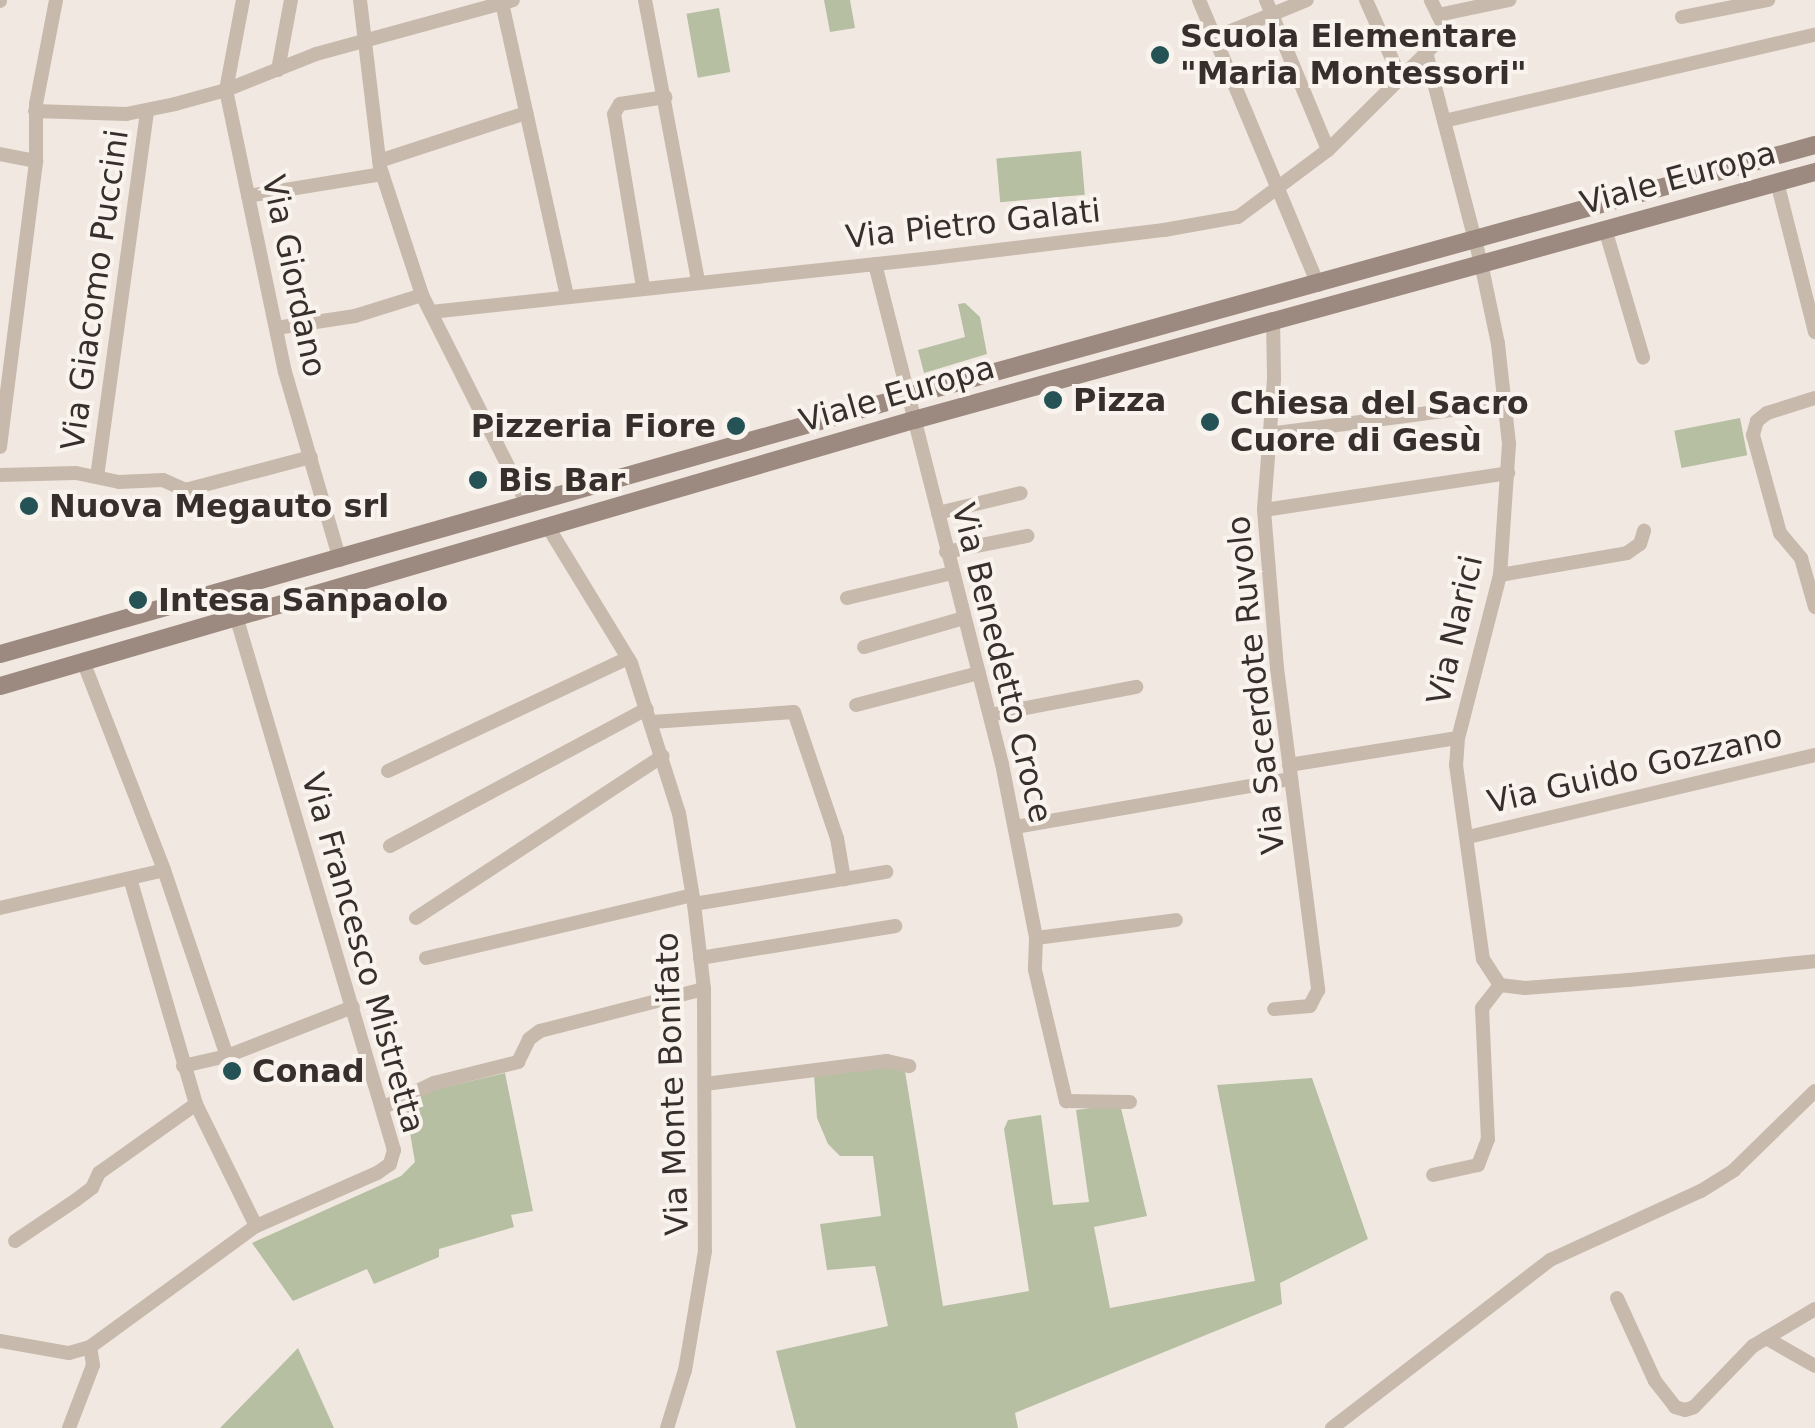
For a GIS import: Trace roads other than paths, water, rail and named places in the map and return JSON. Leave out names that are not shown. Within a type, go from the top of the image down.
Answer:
[{"type":"street","points":[[0,447],[36,161],[36,111],[56,0]]},
{"type":"street","name":"Via Giordano","points":[[242,0],[226,90],[276,328],[340,560]]},
{"type":"street","points":[[278,70],[291,0]]},
{"type":"street","points":[[360,0],[380,167],[422,295],[527,504]]},
{"type":"street","points":[[645,0],[698,281]]},
{"type":"street","points":[[1199,0],[1318,286]]},
{"type":"street","points":[[1216,38],[1269,7],[1308,0]]},
{"type":"street","points":[[1366,0],[1400,77]]},
{"type":"street","points":[[1432,0],[1440,20],[1508,0]]},
{"type":"street","points":[[1682,17],[1768,0]]},
{"type":"street","points":[[36,111],[79,116],[147,110],[226,90],[365,42],[507,2],[526,113],[566,296]]},
{"type":"street","points":[[1269,7],[1328,150]]},
{"type":"street","name":"Via Pietro Galati","points":[[431,312],[875,264],[1238,217],[1328,150],[1440,40],[1440,20]]},
{"type":"street","points":[[1444,121],[1815,36]]},
{"type":"street","name":"Via Narici","points":[[1426,52],[1480,263],[1506,403],[1508,473],[1500,574],[1458,738],[1456,764],[1483,959],[1500,985]]},
{"type":"street","points":[[643,288],[614,114],[620,104],[665,96]]},
{"type":"street","name":"Via Giacomo Puccini","points":[[98,478],[147,110]]},
{"type":"street","points":[[248,196],[380,167],[526,113]]},
{"type":"street","name":"Viale Europa","points":[[0,654],[908,396],[1815,146]]},
{"type":"street","points":[[0,154],[36,161]]},
{"type":"street","name":"Viale Europa","points":[[0,686],[914,420],[1815,172]]},
{"type":"street","points":[[1777,182],[1815,332]]},
{"type":"street","points":[[1604,229],[1643,357]]},
{"type":"street","name":"Via Benedetto Croce","points":[[875,264],[990,715],[1036,938],[1034,970],[1063,1096],[1077,1104],[1124,1098],[1130,1102]]},
{"type":"street","points":[[276,328],[355,316],[422,295]]},
{"type":"street","name":"Via Sacerdote Ruvolo","points":[[1272,319],[1264,510],[1290,772],[1318,994],[1310,1006],[1274,1010]]},
{"type":"street","points":[[1815,398],[1767,413],[1757,422],[1753,434],[1780,533],[1808,556],[1815,608]]},
{"type":"street","points":[[1269,434],[1506,403]]},
{"type":"street","points":[[0,475],[76,472],[118,482],[163,480],[185,490],[311,457]]},
{"type":"street","points":[[1264,510],[1508,473]]},
{"type":"street","points":[[938,513],[1020,493]]},
{"type":"street","name":"Via Monte Bonifato","points":[[548,527],[628,658],[664,756],[693,899],[704,988],[700,1290],[685,1370],[667,1428]]},
{"type":"street","points":[[1500,574],[1627,554],[1640,544],[1644,532]]},
{"type":"street","points":[[946,552],[1027,536]]},
{"type":"street","points":[[847,598],[952,573]]},
{"type":"street","name":"Via Francesco Mistretta","points":[[236,616],[394,1150],[390,1164],[256,1226]]},
{"type":"street","points":[[864,646],[964,618]]},
{"type":"street","points":[[388,770],[628,658]]},
{"type":"street","points":[[83,661],[164,870],[227,1056]]},
{"type":"street","points":[[856,705],[980,673]]},
{"type":"street","points":[[990,715],[1136,687]]},
{"type":"street","points":[[390,846],[649,716],[794,712],[837,838],[844,879]]},
{"type":"street","points":[[1014,828],[1458,738]]},
{"type":"street","name":"Via Guido Gozzano","points":[[1468,837],[1815,755]]},
{"type":"street","points":[[416,918],[664,756]]},
{"type":"street","points":[[0,908],[164,870]]},
{"type":"street","points":[[426,958],[693,899],[886,872]]},
{"type":"street","points":[[0,1340],[69,1353],[90,1347],[256,1226],[196,1104],[130,879]]},
{"type":"street","points":[[1036,938],[1176,920]]},
{"type":"street","points":[[700,958],[895,926]]},
{"type":"street","points":[[1432,1175],[1470,1169],[1486,1150],[1482,1008],[1500,985],[1525,988],[1815,961]]},
{"type":"street","points":[[382,1108],[434,1083],[518,1062],[529,1039],[540,1031],[704,988]]},
{"type":"street","points":[[183,1066],[227,1056],[353,1007]]},
{"type":"street","points":[[705,1084],[887,1060],[910,1066]]},
{"type":"street","points":[[1332,1428],[1550,1260],[1701,1190],[1734,1170],[1815,1091]]},
{"type":"street","points":[[16,1242],[92,1188],[99,1173],[196,1104]]},
{"type":"street","points":[[1617,1298],[1655,1381],[1668,1400],[1685,1410],[1694,1407],[1724,1371],[1766,1338],[1815,1310]]},
{"type":"street","points":[[1766,1338],[1815,1366]]},
{"type":"street","points":[[69,1428],[93,1366],[90,1347]]},
{"type":"place","name":"Scuola Elementare \"Maria Montessori\"","points":[[1160,55]]},
{"type":"place","name":"Pizza","points":[[1053,400]]},
{"type":"place","name":"Chiesa del Sacro Cuore di Gesù","points":[[1210,422]]},
{"type":"place","name":"Pizzeria Fiore","points":[[736,426]]},
{"type":"place","name":"Bis Bar","points":[[478,480]]},
{"type":"place","name":"Nuova Megauto srl","points":[[29,506]]},
{"type":"place","name":"Intesa Sanpaolo","points":[[138,600]]},
{"type":"place","name":"Conad","points":[[232,1071]]}]
